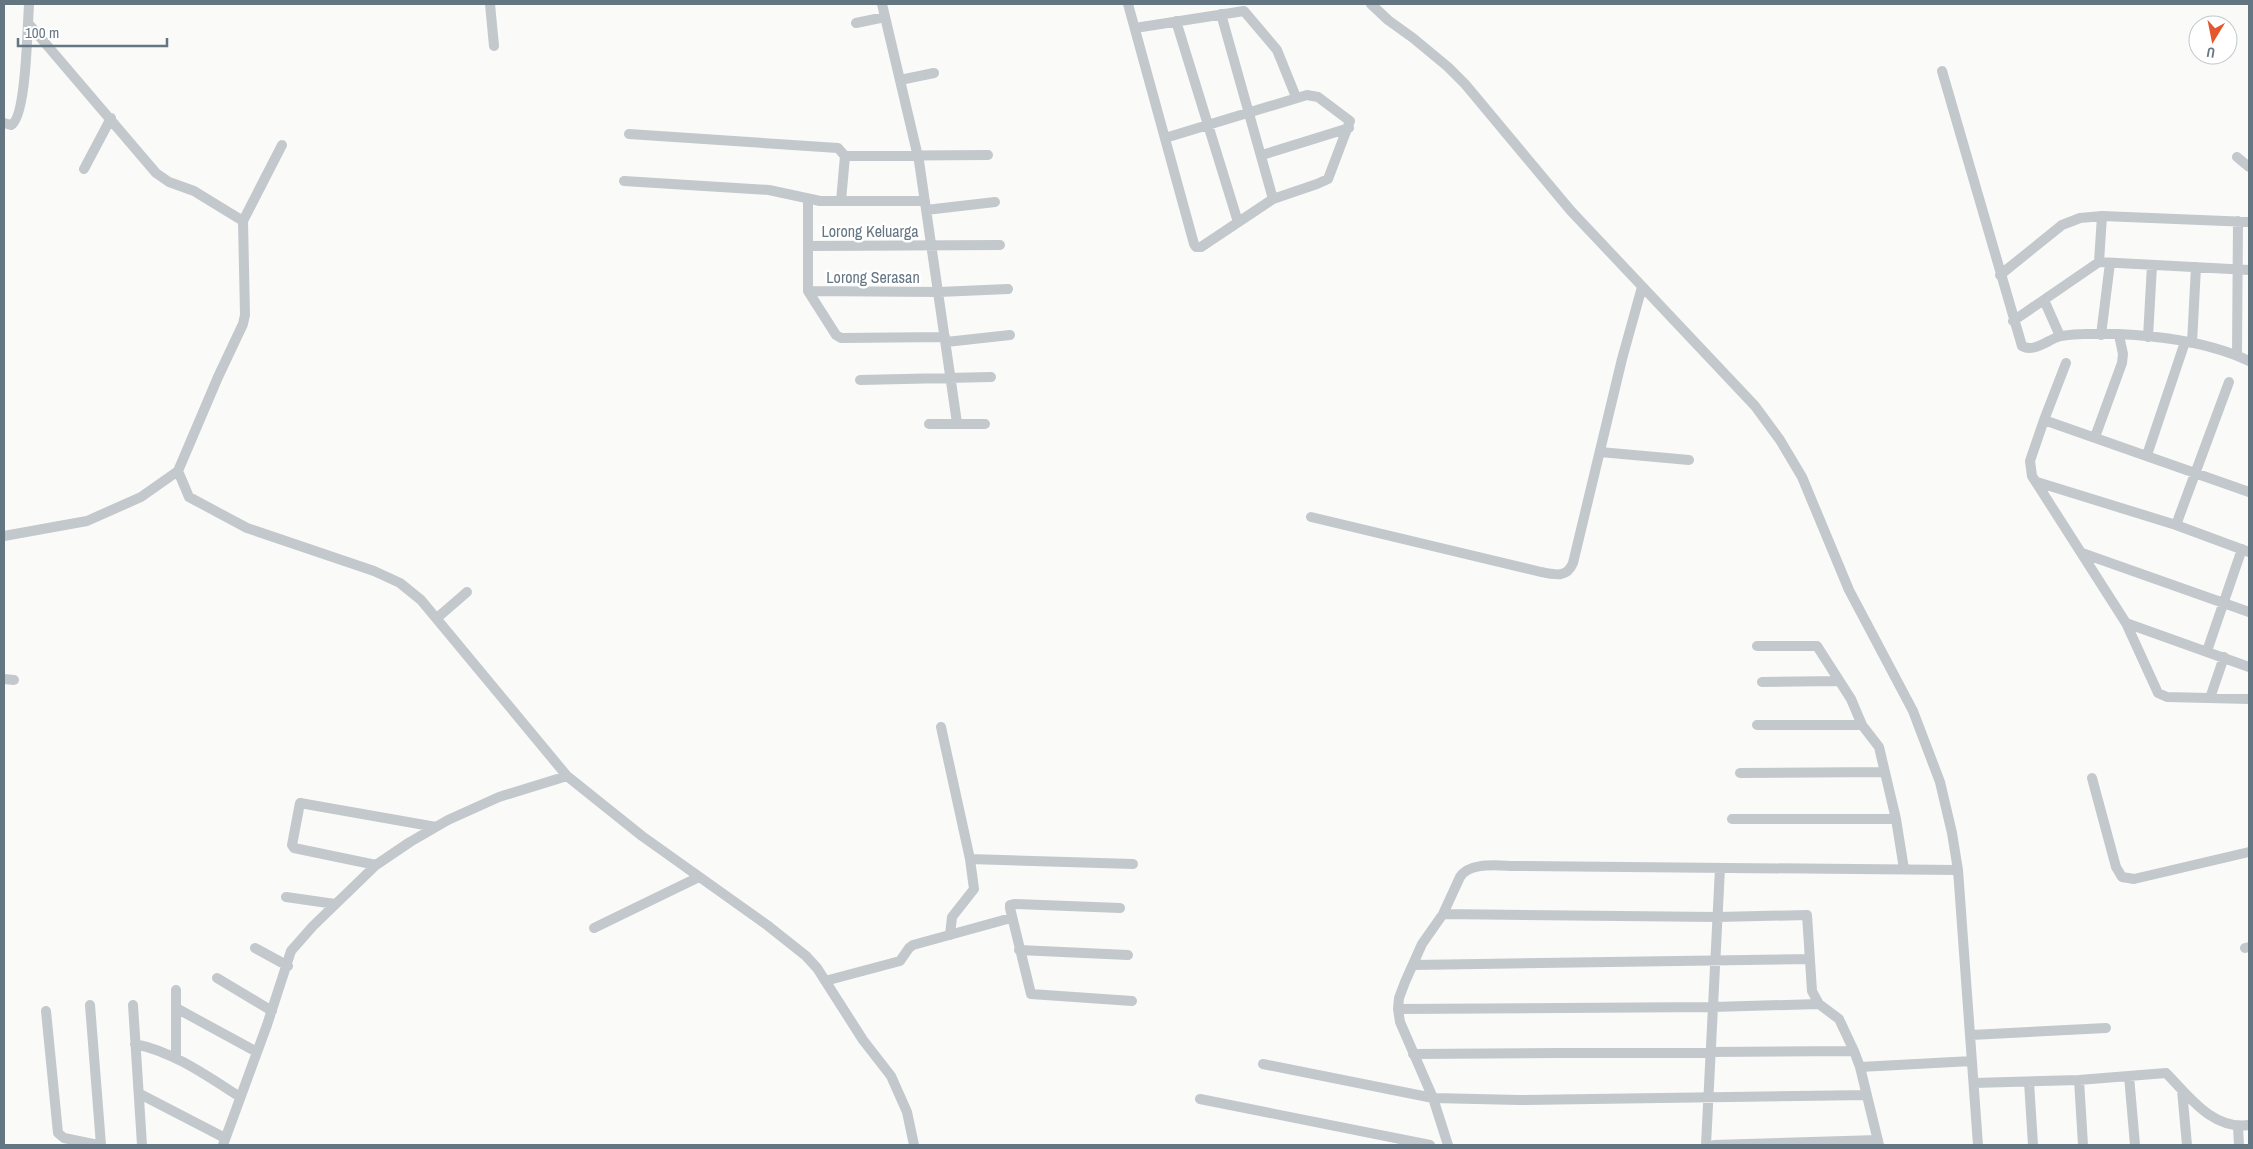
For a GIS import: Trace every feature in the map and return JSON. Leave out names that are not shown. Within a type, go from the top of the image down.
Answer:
[{"type":"street","points":[[4,123],[11,125],[16,120],[25,80],[29,4]]},
{"type":"street","points":[[490,4],[494,46]]},
{"type":"street","points":[[882,4],[918,156],[957,423]]},
{"type":"street","points":[[1128,4],[1165,138],[1196,247],[1201,246],[1274,199],[1328,179],[1349,128],[1349,119],[1318,97],[1311,95],[1296,97],[1165,138]]},
{"type":"street","points":[[1371,4],[1388,20],[1441,61],[1465,84],[1572,211],[1755,406],[1780,440],[1802,477],[1849,590],[1913,711],[1940,782],[1952,833],[1958,870],[1978,1145]]},
{"type":"street","points":[[1135,28],[1221,14],[1243,7],[1277,50],[1296,97]]},
{"type":"street","points":[[1221,14],[1274,199]]},
{"type":"street","points":[[856,23],[885,17]]},
{"type":"street","points":[[1176,21],[1206,125],[1238,222]]},
{"type":"street","points":[[28,23],[162,178],[194,191],[243,221]]},
{"type":"street","points":[[1942,70],[2020,342],[2027,348],[2036,347],[2060,336],[2101,334],[2148,337],[2189,343],[2238,355],[2249,361]]},
{"type":"street","points":[[900,80],[934,73]]},
{"type":"street","points":[[84,169],[111,118]]},
{"type":"street","points":[[1262,156],[1349,128]]},
{"type":"street","points":[[629,134],[838,148],[845,156],[841,201]]},
{"type":"street","points":[[4,536],[87,521],[141,497],[178,471],[243,324],[245,315],[243,221],[282,145]]},
{"type":"street","points":[[845,156],[988,154]]},
{"type":"street","points":[[2237,157],[2249,166]]},
{"type":"street","points":[[624,180],[769,190],[808,199],[841,201],[926,206],[995,202]]},
{"type":"street","points":[[808,199],[808,291],[838,337],[945,340],[1010,335]]},
{"type":"street","points":[[2000,275],[2062,225],[2080,218],[2102,216],[2249,222]]},
{"type":"street","points":[[2099,262],[2102,216]]},
{"type":"street","points":[[2238,221],[2244,270],[2238,355]]},
{"type":"street","name":"Lorong Keluarga","points":[[808,246],[1000,245]]},
{"type":"street","points":[[2014,321],[2099,262],[2244,270]]},
{"type":"street","points":[[2101,334],[2110,263]]},
{"type":"street","points":[[2148,337],[2152,265]]},
{"type":"street","points":[[2147,455],[2189,343],[2196,267]]},
{"type":"street","points":[[1311,517],[1541,572],[1567,573],[1574,563],[1642,287]]},
{"type":"street","name":"Lorong Serasan","points":[[808,291],[939,292],[1008,289]]},
{"type":"street","points":[[2044,300],[2060,336]]},
{"type":"street","points":[[2095,437],[2122,364],[2123,354],[2119,335]]},
{"type":"street","points":[[2066,363],[2030,461],[2030,471],[2126,623],[2159,694],[2166,697],[2249,699]]},
{"type":"street","points":[[860,380],[991,377]]},
{"type":"street","points":[[2176,525],[2229,382]]},
{"type":"street","points":[[2044,420],[2249,490]]},
{"type":"street","points":[[929,424],[985,424]]},
{"type":"street","points":[[1600,452],[1688,460]]},
{"type":"street","points":[[178,471],[189,497],[247,528],[374,571],[400,583],[421,600],[567,776],[642,836],[767,925],[806,956],[825,981],[863,1040],[891,1076],[907,1112],[914,1145]]},
{"type":"street","points":[[2037,482],[2176,525],[2246,551],[2224,603],[2207,651]]},
{"type":"street","points":[[2082,553],[2249,612]]},
{"type":"street","points":[[436,618],[467,592]]},
{"type":"street","points":[[2126,623],[2207,651],[2249,668]]},
{"type":"street","points":[[1757,646],[1817,646],[1851,699],[1862,725],[1879,747],[1896,819],[1904,869]]},
{"type":"street","points":[[2210,698],[2224,658]]},
{"type":"street","points":[[1762,682],[1838,681]]},
{"type":"street","points":[[1757,724],[1862,725]]},
{"type":"street","points":[[941,727],[970,859],[974,888],[952,917],[950,935]]},
{"type":"street","points":[[1740,773],[1885,772]]},
{"type":"street","points":[[140,1094],[224,1142],[288,966],[291,952],[335,904],[376,865],[436,827],[499,797],[567,776]]},
{"type":"street","points":[[2092,778],[2116,867],[2122,878],[2134,879],[2249,855]]},
{"type":"street","points":[[376,865],[292,847],[300,803],[436,827]]},
{"type":"street","points":[[1732,819],[1896,819]]},
{"type":"street","points":[[970,859],[1133,864]]},
{"type":"street","points":[[1448,1145],[1433,1098],[1400,1022],[1398,1009],[1399,998],[1426,938],[1442,914],[1463,872],[1472,868],[1517,866],[1958,870]]},
{"type":"street","points":[[1706,1145],[1720,868]]},
{"type":"street","points":[[594,928],[699,877]]},
{"type":"street","points":[[286,897],[335,904]]},
{"type":"street","points":[[1120,908],[1010,905],[1011,918],[1031,994],[1132,1001]]},
{"type":"street","points":[[1442,914],[1717,917],[1807,915],[1812,991],[1819,1004],[1839,1019],[1854,1051],[1860,1067],[1878,1142],[1714,1145]]},
{"type":"street","points":[[825,981],[900,962],[913,945],[1011,918]]},
{"type":"street","points":[[255,948],[288,966]]},
{"type":"street","points":[[1019,950],[1128,955]]},
{"type":"street","points":[[1414,965],[1716,962],[1810,959]]},
{"type":"street","points":[[217,978],[272,1011]]},
{"type":"street","points":[[176,990],[176,1058]]},
{"type":"street","points":[[133,1004],[142,1145]]},
{"type":"street","points":[[1398,1009],[1713,1008],[1819,1004]]},
{"type":"street","points":[[46,1011],[58,1133],[64,1138],[100,1145],[90,1005]]},
{"type":"street","points":[[176,1008],[257,1052]]},
{"type":"street","points":[[1971,1035],[2106,1028]]},
{"type":"street","points":[[136,1044],[176,1058],[240,1097]]},
{"type":"street","points":[[1413,1054],[1445,1052],[1711,1053],[1854,1051]]},
{"type":"street","points":[[1860,1067],[1972,1061]]},
{"type":"street","points":[[1263,1064],[1433,1098],[1519,1100],[1867,1094]]},
{"type":"street","points":[[1974,1083],[2079,1080],[2166,1073],[2211,1116],[2228,1125],[2244,1126],[2239,1145]]},
{"type":"street","points":[[2130,1076],[2135,1145]]},
{"type":"street","points":[[2079,1080],[2084,1145]]},
{"type":"street","points":[[2029,1082],[2033,1145]]},
{"type":"street","points":[[2182,1090],[2186,1145]]},
{"type":"street","points":[[1200,1099],[1430,1145]]}]
